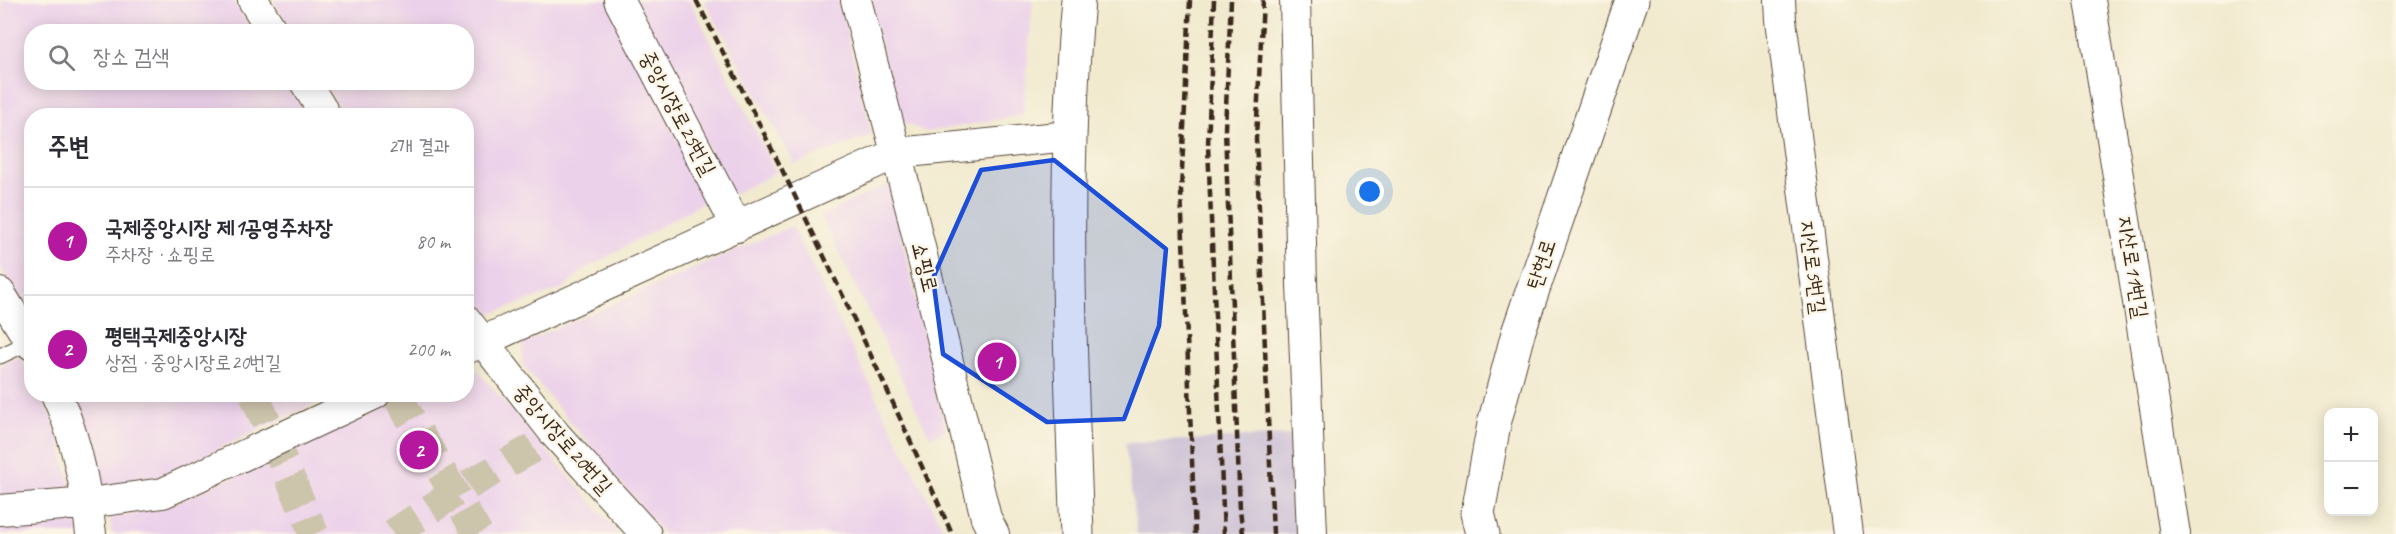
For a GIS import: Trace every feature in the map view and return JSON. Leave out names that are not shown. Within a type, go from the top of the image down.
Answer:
[{"type":"street","points":[[254,0],[268,24]]},
{"type":"street","name":"중앙시장로25번길","points":[[619,0],[737,227]]},
{"type":"street","name":"쇼핑로","points":[[856,0],[897,153],[986,518],[994,534]]},
{"type":"street","points":[[1077,534],[1070,338],[1069,136],[1078,0]]},
{"type":"street","points":[[1296,0],[1302,284],[1312,534]]},
{"type":"street","name":"탄현로","points":[[1483,534],[1478,513],[1494,424],[1515,344],[1632,0]]},
{"type":"street","name":"지산로5번길","points":[[1780,0],[1848,534]]},
{"type":"street","name":"지산로11번길","points":[[2090,0],[2175,534]]},
{"type":"street","points":[[310,90],[321,108]]},
{"type":"street","points":[[474,336],[737,227],[897,153],[1069,136]]},
{"type":"street","points":[[0,293],[24,332]]},
{"type":"street","name":"중앙시장로20번길","points":[[474,339],[556,435],[646,534]]},
{"type":"street","points":[[60,402],[68,420],[88,503],[92,534]]},
{"type":"street","points":[[0,510],[88,503],[163,493],[358,402]]},
{"type":"lane","points":[[0,356],[24,346]]},
{"type":"highlighted area","points":[[1054,160],[1166,249],[1159,326],[1124,419],[1047,422],[943,354],[933,278],[981,170]]},
{"type":"shaded area","points":[[2,0],[232,0],[248,24],[24,24],[24,90],[291,90],[302,108],[24,108],[24,306],[0,267]]},
{"type":"shaded area","points":[[273,0],[609,0],[707,200],[582,271],[564,288],[490,314],[474,295],[474,108],[340,108],[328,90],[474,90],[474,24],[288,24]]},
{"type":"shaded area","points":[[634,0],[690,0],[776,172],[732,195]]},
{"type":"shaded area","points":[[704,0],[839,0],[872,135],[795,164]]},
{"type":"shaded area","points":[[871,0],[1033,0],[1023,115],[927,132],[897,120]]},
{"type":"shaded area","points":[[890,184],[945,430],[930,437],[821,216]]},
{"type":"shaded area","points":[[792,226],[946,534],[664,534],[522,364],[523,343]]},
{"type":"shaded area","points":[[20,356],[24,364],[24,402],[44,402],[55,424],[72,490],[0,498],[0,366]]},
{"type":"shaded area","points":[[474,367],[619,534],[112,534],[110,518],[169,506],[398,402],[474,402]]},
{"type":"shaded area","points":[[70,402],[318,402],[150,481],[98,490]]},
{"type":"shaded area","points":[[1291,435],[1299,534],[1137,534],[1125,443]]},
{"type":"shaded area","points":[[76,514],[79,534],[0,534],[0,523]]},
{"type":"tunnel","points":[[257,402],[314,534]]},
{"type":"tunnel","points":[[401,402],[478,534]]},
{"type":"tunnel","points":[[393,534],[453,494],[556,435]]},
{"type":"railway","points":[[696,0],[828,265],[952,534]]},
{"type":"railway","points":[[1190,0],[1181,191],[1195,534]]},
{"type":"railway","points":[[1214,0],[1208,145],[1224,534]]},
{"type":"railway","points":[[1231,0],[1225,129],[1240,509],[1243,534]]},
{"type":"railway","points":[[1263,0],[1256,139],[1273,534]]},
{"type":"place","name":"국제중앙시장 제1공영주차장","points":[[997,362]]},
{"type":"place","name":"평택국제중앙시장","points":[[419,450]]}]
